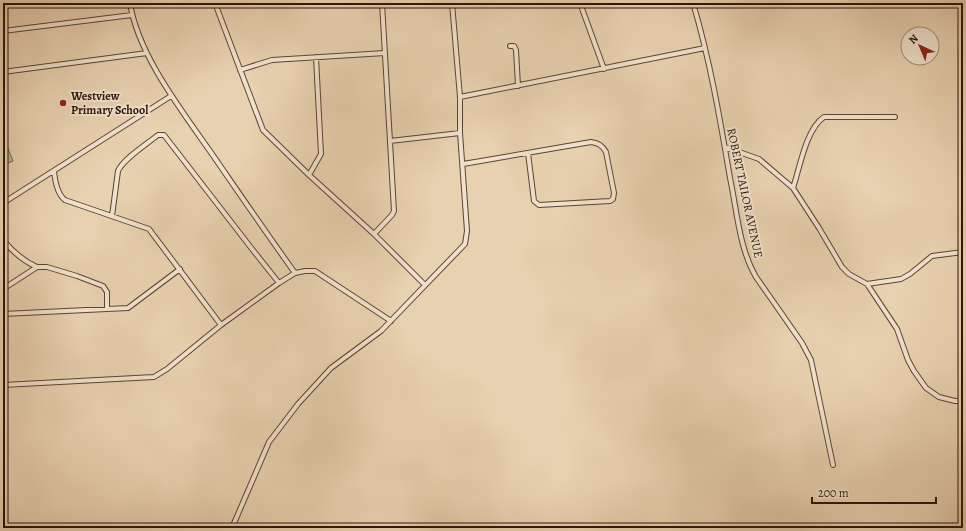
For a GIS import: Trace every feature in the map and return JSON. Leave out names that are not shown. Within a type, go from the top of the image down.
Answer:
[{"type":"street","points":[[130,3],[132,15],[147,53],[171,96],[295,273]]},
{"type":"street","points":[[215,3],[263,130],[309,175],[374,234],[425,285]]},
{"type":"street","points":[[374,234],[394,211],[382,3]]},
{"type":"street","points":[[232,528],[269,442],[298,404],[328,371],[368,342],[391,321],[465,244],[467,231],[460,133],[460,97],[452,3]]},
{"type":"street","points":[[580,3],[604,69]]},
{"type":"street","name":"ROBERT TAILOR AVENUE","points":[[693,3],[705,48],[739,224],[750,267],[802,343],[811,360],[833,465]]},
{"type":"street","points":[[3,31],[132,15]]},
{"type":"street","points":[[510,46],[514,46],[516,50],[518,86]]},
{"type":"street","points":[[460,97],[705,48]]},
{"type":"street","points":[[3,72],[147,53]]},
{"type":"street","points":[[240,70],[267,61],[316,56],[385,53]]},
{"type":"street","points":[[309,175],[321,157],[316,56]]},
{"type":"street","points":[[3,203],[171,96]]},
{"type":"street","points":[[793,188],[806,146],[812,130],[818,121],[824,117],[895,117]]},
{"type":"street","points":[[390,141],[460,133]]},
{"type":"street","points":[[112,216],[120,166],[129,157],[158,135],[164,135],[279,283]]},
{"type":"street","points":[[463,164],[591,142],[598,143],[604,147],[606,152],[614,193],[613,199],[610,201],[540,205],[534,201],[528,153]]},
{"type":"street","points":[[725,147],[759,158],[793,188],[842,267],[849,274],[867,284],[897,329],[908,360],[926,388],[939,397],[955,401],[963,401]]},
{"type":"street","points":[[54,171],[55,180],[62,198],[65,200],[149,230],[221,325]]},
{"type":"street","points":[[3,240],[16,254],[37,268]]},
{"type":"street","points":[[867,284],[901,279],[910,274],[932,256],[963,252]]},
{"type":"street","points":[[3,289],[37,268],[50,267],[102,286],[107,292],[107,309]]},
{"type":"street","points":[[3,314],[124,308],[131,306],[180,269]]},
{"type":"street","points":[[3,385],[154,377],[167,369],[221,325],[279,283],[295,273],[305,271],[315,271],[391,321]]},
{"type":"green space","points":[[3,136],[13,161],[3,165]]},
{"type":"place","name":"Westview Primary School","points":[[63,103]]}]
